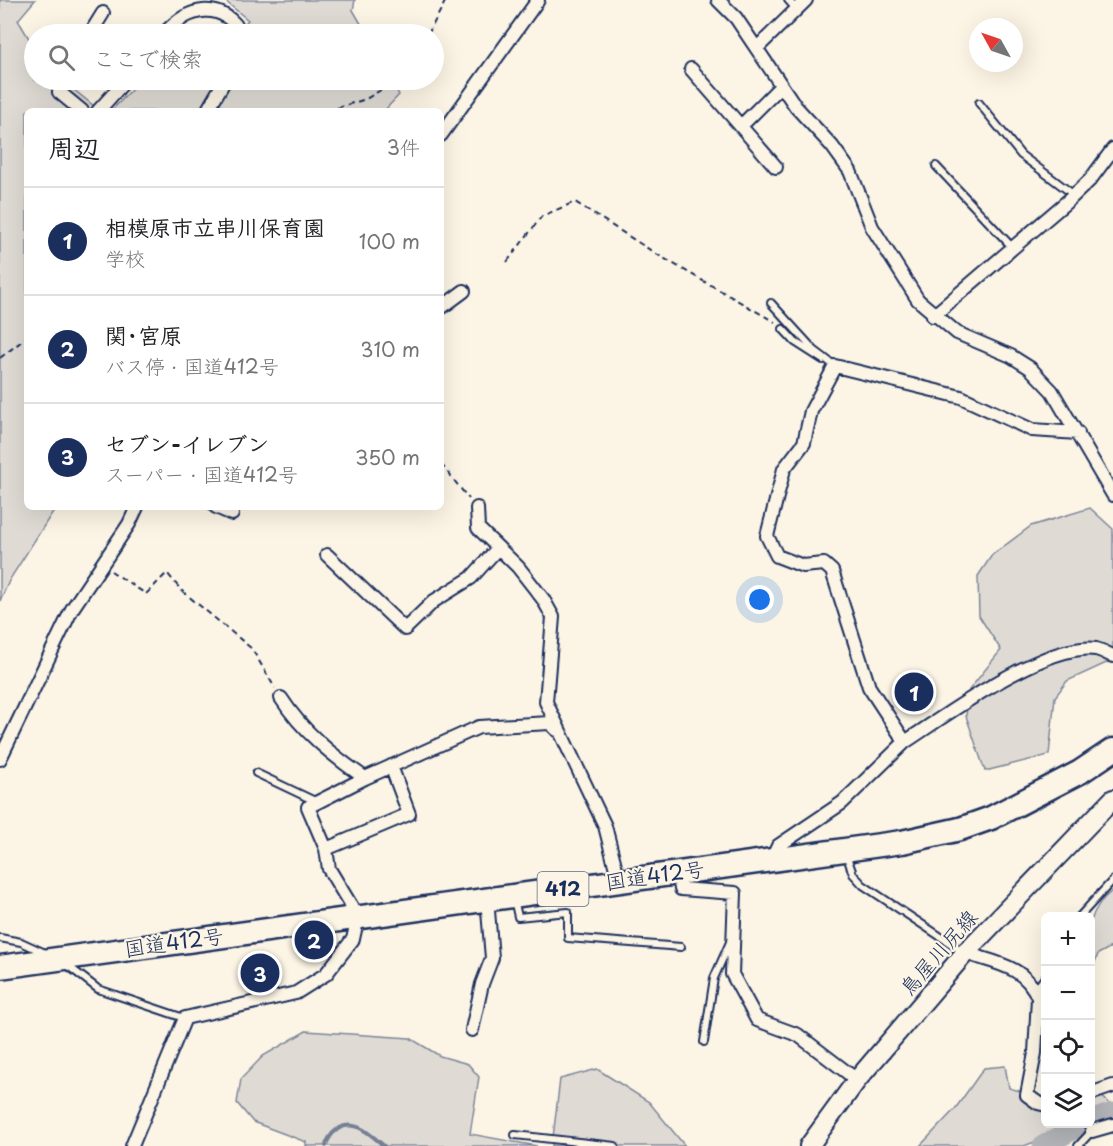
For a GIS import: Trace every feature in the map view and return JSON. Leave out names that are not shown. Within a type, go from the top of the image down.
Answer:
[{"type":"highway","name":"国道412号","points":[[0,967],[902,842],[960,829],[991,818],[1112,756]]},
{"type":"main road","name":"鳥屋川尻線","points":[[809,1146],[857,1080],[965,953],[1113,799]]},
{"type":"street","points":[[444,131],[538,0]]},
{"type":"street","points":[[718,0],[736,18],[781,86],[850,171],[873,227],[918,300],[933,316],[957,333],[1030,368],[1052,391],[1113,495]]},
{"type":"street","points":[[757,48],[792,5],[806,0]]},
{"type":"street","points":[[173,24],[178,18],[201,6],[220,10],[236,24]]},
{"type":"street","points":[[96,24],[103,13]]},
{"type":"street","points":[[691,69],[742,125],[745,134],[776,167]]},
{"type":"street","points":[[742,125],[781,86]]},
{"type":"street","points":[[60,90],[59,92],[78,108]]},
{"type":"street","points":[[101,108],[117,90]]},
{"type":"street","points":[[209,108],[219,90]]},
{"type":"street","points":[[933,316],[1074,195],[1090,180],[1113,149]]},
{"type":"street","points":[[444,306],[464,291]]},
{"type":"street","points":[[905,741],[868,687],[832,571],[824,564],[803,566],[777,556],[767,536],[784,469],[804,443],[811,411],[835,366],[961,397],[1032,430],[1078,433]]},
{"type":"street","points":[[477,508],[478,528],[543,599],[553,617],[546,702],[605,826],[619,881]]},
{"type":"street","points":[[0,759],[72,609],[129,524],[136,510]]},
{"type":"street","points":[[223,510],[232,514]]},
{"type":"street","points":[[327,555],[405,629],[434,601],[471,578],[498,548]]},
{"type":"street","points":[[771,861],[778,846],[842,802],[905,741],[960,706],[1036,662],[1078,650],[1096,649],[1113,656]]},
{"type":"street","points":[[281,698],[290,711],[331,755],[365,778]]},
{"type":"street","points":[[132,1146],[185,1018],[296,993],[326,974],[353,939],[358,917],[329,869],[326,849],[308,807],[365,778],[479,727],[550,723],[562,735]]},
{"type":"street","points":[[326,849],[409,814],[391,766]]},
{"type":"street","points":[[678,872],[681,889],[735,893],[732,974],[757,1020],[798,1035],[857,1080]]},
{"type":"street","points":[[472,1030],[482,984],[492,958],[487,899]]},
{"type":"street","points":[[965,953],[1013,970],[1028,978],[1035,990],[1038,998],[1035,1053],[1027,1095],[1041,1104]]},
{"type":"street","points":[[1095,1092],[1113,1086]]},
{"type":"street","points":[[1092,1131],[1113,1125]]},
{"type":"lane","points":[[979,103],[1021,155],[1074,195]]},
{"type":"lane","points":[[936,166],[1012,248]]},
{"type":"lane","points":[[771,303],[814,350],[835,366]]},
{"type":"lane","points":[[783,329],[812,355],[835,366]]},
{"type":"lane","points":[[256,773],[317,802]]},
{"type":"lane","points":[[845,851],[854,874],[863,885],[965,953]]},
{"type":"lane","points":[[1084,912],[1113,880]]},
{"type":"lane","points":[[514,896],[518,917],[568,912],[568,938],[681,947]]},
{"type":"lane","points":[[0,938],[21,942],[59,959],[98,989],[185,1018]]},
{"type":"lane","points":[[704,1042],[714,978],[732,939]]},
{"type":"lane","points":[[1035,990],[1041,982]]},
{"type":"lane","points":[[1078,1146],[1092,1131]]},
{"type":"lane","points":[[515,1135],[615,1146]]},
{"type":"path","points":[[433,24],[446,0]]},
{"type":"path","points":[[337,108],[366,99],[381,90]]},
{"type":"path","points":[[507,262],[542,216],[575,202],[783,329]]},
{"type":"path","points":[[0,358],[24,340]]},
{"type":"path","points":[[444,468],[477,508]]},
{"type":"path","points":[[101,565],[146,594],[168,573],[181,591],[252,649],[281,698]]},
{"type":"shaded area","points":[[0,0],[35,0],[18,20],[24,30],[24,90],[74,90],[96,108],[24,108],[24,510],[54,510],[10,579],[0,601]]},
{"type":"shaded area","points":[[224,0],[355,0],[353,10],[361,24],[244,24],[248,20]]},
{"type":"shaded area","points":[[131,90],[396,90],[399,95],[387,108],[114,108]]},
{"type":"shaded area","points":[[1090,508],[1113,529],[1113,660],[1067,681],[1055,697],[1049,755],[985,771],[966,716],[969,690],[1001,650],[979,616],[978,576],[992,555],[1031,526]]},
{"type":"shaded area","points":[[1113,890],[1113,946],[1098,954],[1095,962],[1094,912]]},
{"type":"shaded area","points":[[306,1031],[410,1038],[440,1056],[468,1064],[479,1077],[470,1134],[537,1146],[306,1146],[306,1142],[253,1122],[237,1103],[241,1079],[263,1056]]},
{"type":"shaded area","points":[[1005,1066],[1009,1088],[1041,1097],[1041,1128],[1071,1128],[1024,1146],[920,1146],[955,1109],[984,1068]]},
{"type":"shaded area","points":[[597,1069],[649,1102],[685,1146],[552,1146],[560,1079]]},
{"type":"shaded area","points":[[1095,1090],[1113,1107],[1113,1112],[1095,1119]]},
{"type":"waterway","points":[[1095,1119],[1113,1113]]},
{"type":"waterway","points":[[326,1146],[333,1133],[346,1126],[366,1131],[384,1146]]},
{"type":"waterway","points":[[1043,1146],[1076,1128]]},
{"type":"place","name":"相模原市立串川保育園","points":[[914,692]]},
{"type":"place","name":"関･宮原","points":[[314,940]]},
{"type":"place","name":"セブン-イレブン","points":[[260,973]]}]
